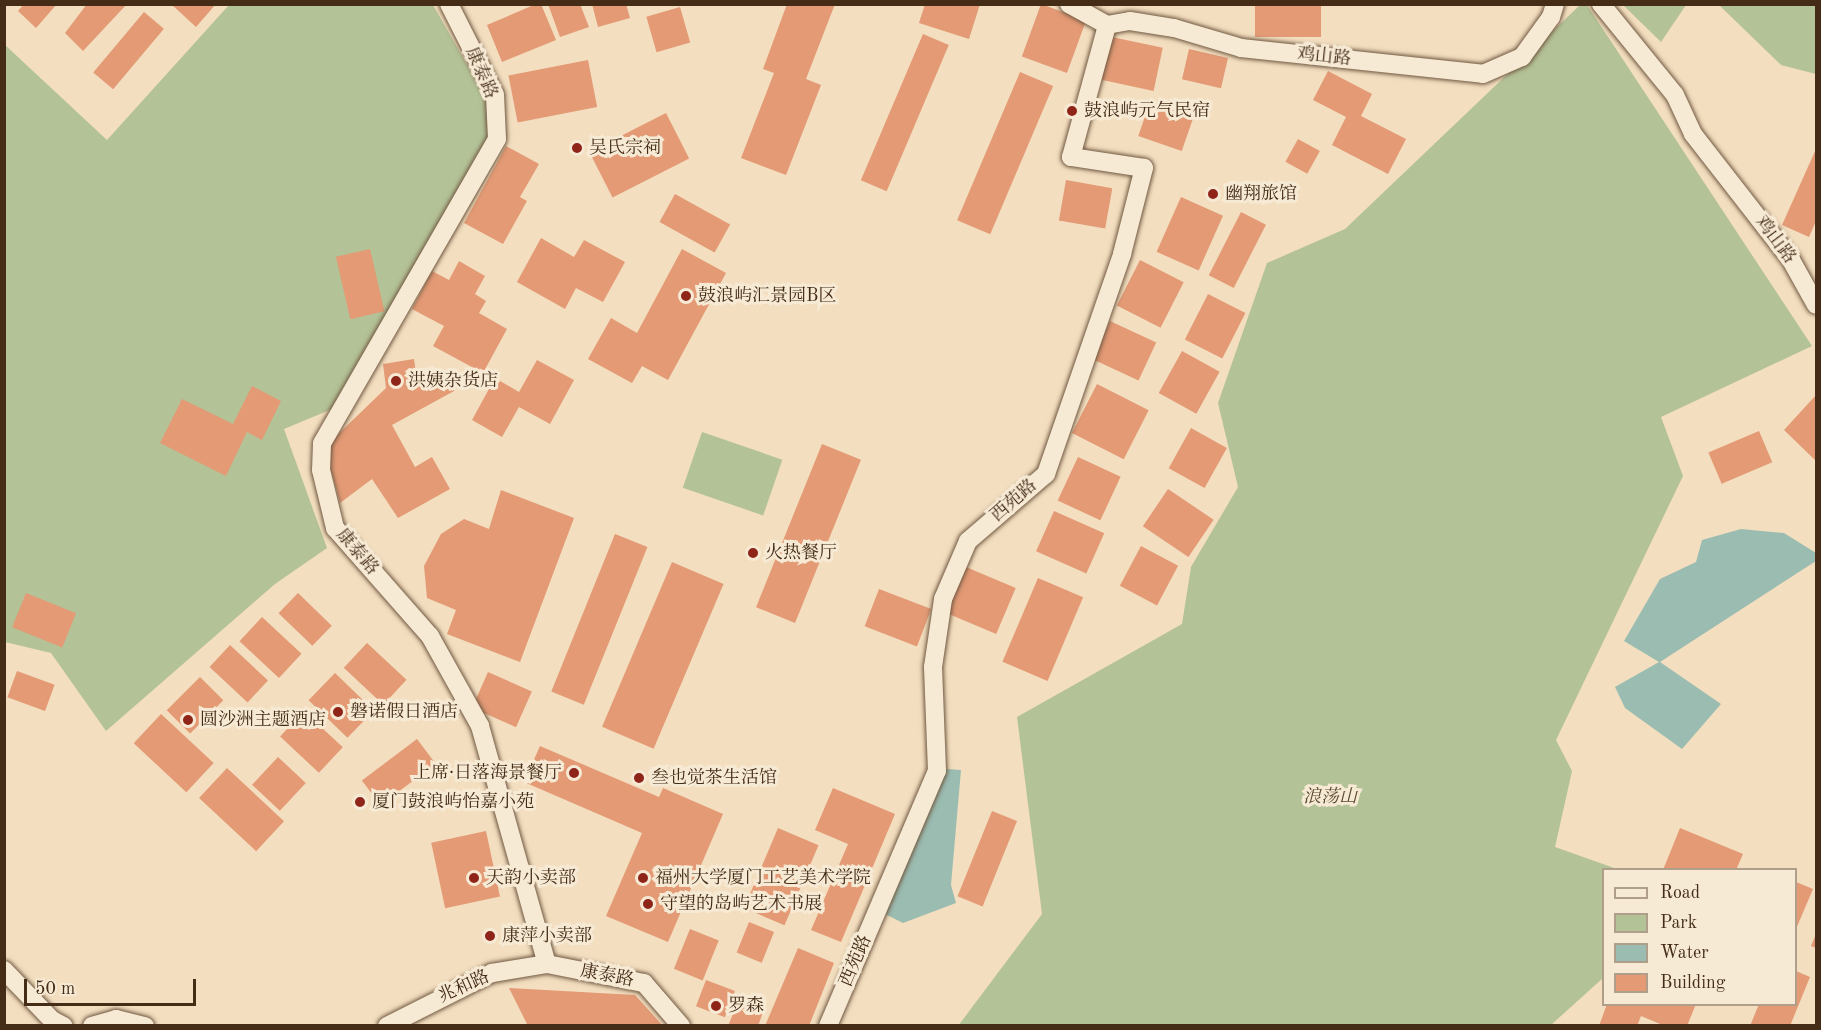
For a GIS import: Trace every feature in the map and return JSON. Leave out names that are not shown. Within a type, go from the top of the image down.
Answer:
[{"type":"street","name":"康泰路","points":[[449,4],[495,95],[497,139],[322,443],[321,470],[335,528],[430,636],[480,726],[547,964],[644,983],[681,1026]]},
{"type":"street","points":[[1069,4],[1107,26]]},
{"type":"street","name":"鸡山路","points":[[1107,26],[1130,21],[1174,28],[1241,48],[1483,74],[1522,57],[1551,17],[1555,4]]},
{"type":"street","name":"鸡山路","points":[[1601,4],[1675,95],[1693,134],[1791,260],[1816,305]]},
{"type":"street","name":"西苑路","points":[[828,1026],[937,771],[933,667],[943,599],[968,541],[1046,474],[1122,254],[1144,168],[1071,157],[1107,26]]},
{"type":"street","name":"兆和路","points":[[387,1026],[492,973],[547,964]]},
{"type":"street","points":[[4,970],[52,1020],[64,1026]]},
{"type":"street","points":[[92,1026],[116,1019],[145,1026]]},
{"type":"green space","points":[[229,5],[433,5],[490,105],[488,143],[332,409],[284,429],[327,548],[275,584],[106,731],[51,653],[5,642],[4,44],[107,140]]},
{"type":"green space","name":"浪荡山","points":[[1580,5],[1587,5],[1812,346],[1661,417],[1683,476],[1556,740],[1572,771],[1555,847],[1614,868],[1602,868],[1602,979],[1551,1025],[958,1026],[1042,914],[1017,717],[1182,624],[1191,567],[1238,487],[1218,403],[1267,263],[1345,229]]},
{"type":"green space","points":[[1623,5],[1686,5],[1661,42]]},
{"type":"green space","points":[[1719,5],[1816,5],[1816,74],[1781,65]]},
{"type":"green space","points":[[702,432],[782,460],[763,515],[683,488]]},
{"type":"water","points":[[1741,529],[1784,533],[1816,553],[1816,561],[1660,662],[1721,704],[1682,749],[1625,708],[1615,687],[1659,662],[1624,641],[1660,579],[1696,562],[1702,540]]},
{"type":"water","points":[[947,769],[961,770],[951,885],[956,903],[903,923],[885,914]]},
{"type":"building","points":[[24,4],[57,4],[36,28],[18,11]]},
{"type":"building","points":[[87,4],[127,4],[83,51],[65,33]]},
{"type":"building","points":[[171,4],[216,4],[196,27]]},
{"type":"building","points":[[536,4],[541,4],[556,40],[502,62],[487,25]]},
{"type":"building","points":[[548,4],[580,4],[589,27],[560,37]]},
{"type":"building","points":[[592,4],[626,4],[630,18],[598,27]]},
{"type":"building","points":[[787,4],[835,4],[806,79],[821,85],[786,175],[741,158],[774,73],[763,69]]},
{"type":"building","points":[[925,4],[980,4],[969,39],[919,23]]},
{"type":"building","points":[[1041,4],[1086,20],[1067,73],[1022,57]]},
{"type":"building","points":[[1255,4],[1321,4],[1321,37],[1255,37]]},
{"type":"building","points":[[680,7],[690,43],[657,52],[646,17]]},
{"type":"building","points":[[144,12],[164,29],[113,89],[93,73]]},
{"type":"building","points":[[923,34],[949,45],[887,191],[861,180]]},
{"type":"building","points":[[1107,36],[1163,48],[1154,91],[1098,79]]},
{"type":"building","points":[[1189,49],[1228,58],[1221,88],[1182,79]]},
{"type":"building","points":[[588,60],[597,107],[518,123],[508,75]]},
{"type":"building","points":[[1328,71],[1372,94],[1361,116],[1406,139],[1388,174],[1332,145],[1346,117],[1313,100]]},
{"type":"building","points":[[1020,72],[1053,86],[990,234],[957,220]]},
{"type":"building","points":[[1150,102],[1193,117],[1182,151],[1138,136]]},
{"type":"building","points":[[666,113],[689,158],[613,197],[589,152]]},
{"type":"building","points":[[1298,139],[1320,151],[1307,174],[1285,162]]},
{"type":"building","points":[[506,146],[539,164],[520,197],[527,201],[503,244],[464,223]]},
{"type":"building","points":[[1816,149],[1816,221],[1809,237],[1782,225]]},
{"type":"building","points":[[1066,180],[1112,188],[1105,229],[1059,220]]},
{"type":"building","points":[[675,194],[730,225],[715,253],[659,222]]},
{"type":"building","points":[[1181,197],[1223,216],[1199,271],[1157,252]]},
{"type":"building","points":[[1241,212],[1266,225],[1234,288],[1209,275]]},
{"type":"building","points":[[541,238],[574,257],[584,240],[625,262],[603,302],[576,288],[565,309],[517,282]]},
{"type":"building","points":[[370,249],[384,311],[350,319],[336,257]]},
{"type":"building","name":"鼓浪屿汇景园B区","points":[[682,249],[726,273],[668,380],[642,366],[632,383],[588,359],[611,318],[637,333]]},
{"type":"building","points":[[1140,260],[1184,282],[1161,328],[1117,305]]},
{"type":"building","points":[[459,261],[485,276],[475,294],[486,301],[479,313],[507,329],[483,373],[433,346],[444,326],[412,309],[432,271],[449,280]]},
{"type":"building","points":[[1208,294],[1245,313],[1222,359],[1185,339]]},
{"type":"building","points":[[1110,321],[1156,343],[1138,381],[1092,359]]},
{"type":"building","points":[[1182,351],[1220,372],[1196,414],[1159,393]]},
{"type":"building","points":[[414,359],[417,380],[452,374],[454,391],[392,425],[415,467],[432,457],[450,489],[398,518],[372,479],[340,503],[328,459],[329,443],[386,388],[383,364]]},
{"type":"building","points":[[537,360],[574,380],[550,424],[519,407],[502,437],[472,420],[495,378],[519,392]]},
{"type":"building","points":[[1097,384],[1149,410],[1124,459],[1072,433]]},
{"type":"building","points":[[252,386],[281,401],[262,440],[247,432],[226,476],[160,443],[182,399],[233,424]]},
{"type":"building","points":[[1816,395],[1816,461],[1784,430]]},
{"type":"building","points":[[1191,428],[1227,448],[1205,488],[1169,468]]},
{"type":"building","points":[[1759,431],[1772,462],[1722,484],[1708,452]]},
{"type":"building","points":[[822,444],[861,460],[795,623],[756,607]]},
{"type":"building","points":[[1078,457],[1121,477],[1100,520],[1058,501]]},
{"type":"building","points":[[1168,489],[1214,520],[1188,557],[1143,526]]},
{"type":"building","points":[[501,490],[574,518],[520,662],[447,634],[456,610],[427,598],[424,566],[441,534],[464,519],[489,529]]},
{"type":"building","points":[[1054,511],[1104,533],[1086,574],[1036,551]]},
{"type":"building","points":[[615,534],[647,547],[584,705],[551,692]]},
{"type":"building","points":[[1141,546],[1178,566],[1157,605],[1120,586]]},
{"type":"building","points":[[672,562],[724,584],[654,749],[602,727]]},
{"type":"building","points":[[966,567],[1016,588],[996,634],[946,613]]},
{"type":"building","points":[[1038,578],[1083,597],[1048,681],[1002,662]]},
{"type":"building","points":[[879,589],[931,609],[917,646],[865,626]]},
{"type":"building","points":[[26,593],[76,613],[62,648],[12,627]]},
{"type":"building","points":[[298,593],[332,626],[312,646],[279,613]]},
{"type":"building","points":[[262,617],[301,654],[279,678],[239,641]]},
{"type":"building","points":[[367,643],[406,680],[383,705],[344,668]]},
{"type":"building","points":[[230,645],[268,680],[248,702],[210,667]]},
{"type":"building","points":[[17,671],[55,685],[45,711],[7,697]]},
{"type":"building","points":[[488,672],[532,692],[516,727],[472,708]]},
{"type":"building","points":[[335,673],[374,711],[347,738],[309,700]]},
{"type":"building","points":[[200,677],[223,700],[190,734],[167,710]]},
{"type":"building","points":[[304,711],[343,747],[319,773],[280,737]]},
{"type":"building","points":[[161,714],[214,763],[186,792],[134,743]]},
{"type":"building","points":[[417,739],[436,764],[381,805],[362,781]]},
{"type":"building","points":[[540,746],[659,797],[663,788],[723,814],[668,942],[606,916],[642,833],[524,782]]},
{"type":"building","points":[[278,757],[306,783],[280,811],[252,785]]},
{"type":"building","points":[[227,768],[284,821],[256,851],[199,798]]},
{"type":"building","points":[[833,788],[895,814],[841,942],[811,930],[848,844],[815,830]]},
{"type":"building","points":[[992,811],[1017,821],[983,906],[958,896]]},
{"type":"building","points":[[778,828],[819,845],[785,925],[744,908]]},
{"type":"building","points":[[1680,828],[1743,854],[1737,868],[1664,868]]},
{"type":"building","points":[[486,831],[500,897],[445,908],[431,843]]},
{"type":"building","points":[[1797,882],[1813,889],[1797,927]]},
{"type":"building","points":[[749,922],[774,932],[762,963],[737,953]]},
{"type":"building","points":[[690,929],[719,941],[703,980],[674,969]]},
{"type":"building","points":[[1816,934],[1816,948],[1811,946]]},
{"type":"building","points":[[798,948],[834,963],[809,1026],[765,1026]]},
{"type":"building","points":[[1797,971],[1810,977],[1790,1026],[1750,1026],[1758,1006],[1797,1006]]},
{"type":"building","points":[[706,980],[735,991],[725,1017],[696,1006]]},
{"type":"building","points":[[509,988],[635,995],[663,1026],[528,1026]]},
{"type":"building","points":[[738,1002],[763,1012],[758,1026],[728,1026]]},
{"type":"building","points":[[1606,1006],[1695,1006],[1687,1026],[1665,1026],[1641,1016],[1637,1026],[1599,1026]]},
{"type":"place","name":"鼓浪屿元气民宿","points":[[1072,111]]},
{"type":"place","name":"吴氏宗祠","points":[[577,148]]},
{"type":"place","name":"幽翔旅馆","points":[[1213,194]]},
{"type":"place","name":"鼓浪屿汇景园B区","points":[[686,296]]},
{"type":"place","name":"洪姨杂货店","points":[[396,381]]},
{"type":"place","name":"火热餐厅","points":[[753,553]]},
{"type":"place","name":"磐诺假日酒店","points":[[338,712]]},
{"type":"place","name":"圆沙洲主题酒店","points":[[188,720]]},
{"type":"place","name":"上席·日落海景餐厅","points":[[574,773]]},
{"type":"place","name":"叁也觉茶生活馆","points":[[639,778]]},
{"type":"place","name":"厦门鼓浪屿怡嘉小苑","points":[[360,802]]},
{"type":"place","name":"天韵小卖部","points":[[474,878]]},
{"type":"place","name":"福州大学厦门工艺美术学院","points":[[643,878]]},
{"type":"place","name":"守望的岛屿艺术书展","points":[[648,904]]},
{"type":"place","name":"康萍小卖部","points":[[490,936]]},
{"type":"place","name":"罗森","points":[[716,1006]]}]
